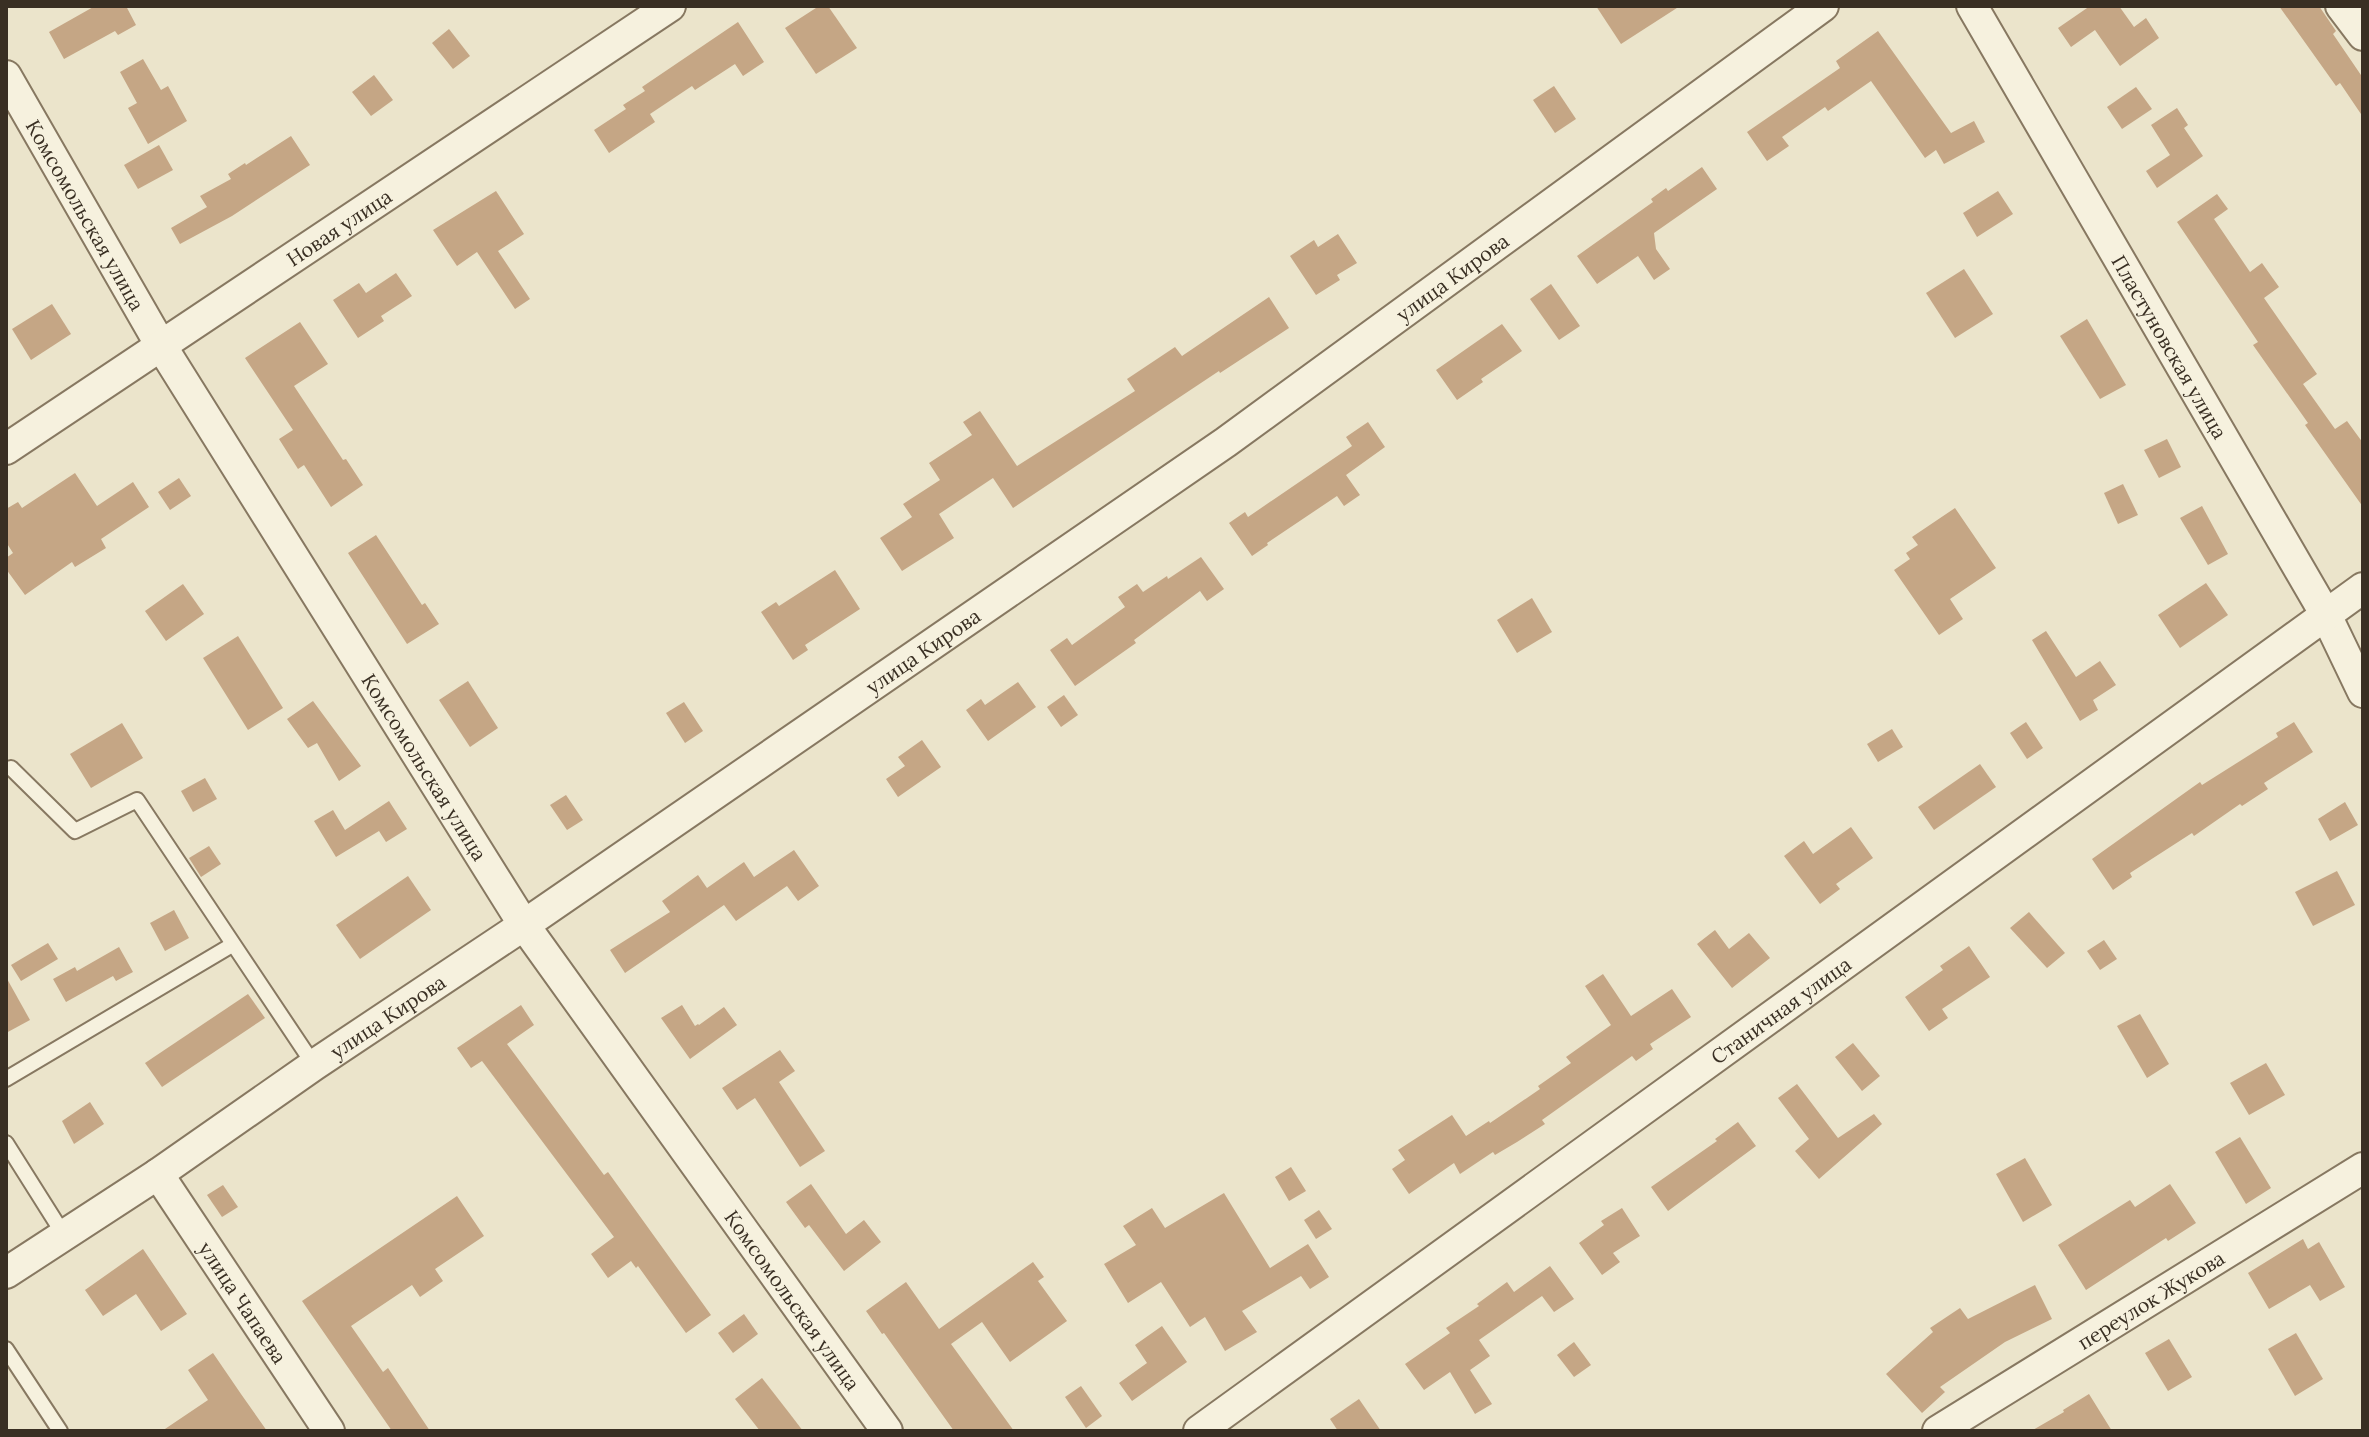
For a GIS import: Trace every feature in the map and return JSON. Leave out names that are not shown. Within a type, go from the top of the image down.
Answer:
[{"type":"street","name":"Новая улица","points":[[6,449],[670,6]]},
{"type":"street","name":"улица Кирова","points":[[6,1273],[158,1174],[524,925],[1226,442],[1823,6]]},
{"type":"street","name":"Пластуновская улица","points":[[1972,6],[2326,615],[2363,692]]},
{"type":"street","points":[[2341,6],[2363,35]]},
{"type":"street","name":"Комсомольская улица","points":[[6,76],[160,344],[524,925],[887,1431]]},
{"type":"street","name":"Станичная улица","points":[[1199,1431],[2363,588]]},
{"type":"street","name":"переулок Жукова","points":[[1938,1431],[2363,1168]]},
{"type":"street","name":"улица Чапаева","points":[[158,1174],[329,1431]]},
{"type":"lane","points":[[11,768],[75,831],[137,800],[314,1065]]},
{"type":"lane","points":[[6,1079],[232,945]]},
{"type":"lane","points":[[6,1143],[64,1235]]},
{"type":"lane","points":[[6,1349],[60,1431]]},
{"type":"building","points":[[95,6],[126,6],[136,25],[118,35],[115,31],[64,59],[49,32]]},
{"type":"building","points":[[819,6],[828,6],[857,48],[816,74],[785,28]]},
{"type":"building","points":[[1596,6],[1680,6],[1621,44]]},
{"type":"building","points":[[2090,6],[2119,6],[2134,27],[2146,18],[2159,38],[2120,66],[2095,30],[2071,47],[2058,28]]},
{"type":"building","points":[[2279,6],[2319,6],[2336,31],[2333,34],[2363,78],[2363,117],[2340,83],[2336,86]]},
{"type":"building","points":[[738,22],[764,62],[743,76],[735,64],[695,90],[692,86],[650,114],[655,122],[609,153],[594,130],[626,109],[623,105],[645,91],[642,87]]},
{"type":"building","points":[[449,29],[470,56],[453,69],[432,43]]},
{"type":"building","points":[[1878,31],[1951,133],[1974,121],[1985,142],[1944,164],[1936,150],[1925,158],[1871,81],[1828,111],[1825,107],[1782,137],[1789,146],[1767,161],[1747,132],[1840,68],[1836,61]]},
{"type":"building","points":[[143,59],[161,90],[168,86],[187,121],[148,144],[128,108],[137,103],[120,72]]},
{"type":"building","points":[[374,75],[393,100],[371,116],[352,92]]},
{"type":"building","points":[[1554,86],[1576,119],[1555,133],[1533,100]]},
{"type":"building","points":[[2136,87],[2152,109],[2122,129],[2107,107]]},
{"type":"building","points":[[2177,108],[2188,125],[2184,128],[2203,156],[2157,188],[2146,171],[2170,155],[2151,125]]},
{"type":"building","points":[[291,136],[310,165],[232,216],[180,244],[171,228],[207,207],[200,196],[231,179],[228,174]]},
{"type":"building","points":[[159,145],[173,170],[138,189],[124,165]]},
{"type":"building","points":[[1702,167],[1717,189],[1654,233],[1656,249],[1670,269],[1654,280],[1638,256],[1597,284],[1577,256],[1653,202],[1651,199],[1666,188],[1668,191]]},
{"type":"building","points":[[496,191],[524,234],[498,251],[530,299],[515,309],[477,252],[457,266],[433,230]]},
{"type":"building","points":[[1998,191],[2013,214],[1977,237],[1963,213]]},
{"type":"building","points":[[2217,194],[2228,209],[2214,219],[2250,272],[2262,263],[2279,287],[2264,298],[2317,374],[2303,384],[2335,429],[2347,421],[2363,443],[2363,507],[2305,425],[2308,423],[2253,345],[2258,342],[2177,222]]},
{"type":"building","points":[[1338,234],[1357,263],[1337,275],[1340,280],[1316,295],[1290,256],[1314,240],[1318,247]]},
{"type":"building","points":[[1964,269],[1993,314],[1955,338],[1926,293]]},
{"type":"building","points":[[396,273],[412,296],[381,316],[384,321],[358,338],[333,300],[359,283],[366,293]]},
{"type":"building","points":[[1551,284],[1580,326],[1559,340],[1530,299]]},
{"type":"building","points":[[1269,297],[1289,328],[1013,508],[993,478],[939,514],[954,538],[902,571],[880,538],[912,517],[903,504],[940,480],[929,463],[972,435],[963,422],[980,411],[1017,466],[1135,391],[1127,379],[1175,347],[1182,356]]},
{"type":"building","points":[[52,304],[71,334],[31,360],[12,329]]},
{"type":"building","points":[[2087,319],[2126,385],[2100,399],[2060,336]]},
{"type":"building","points":[[300,322],[328,364],[294,386],[363,485],[331,507],[304,465],[298,469],[279,439],[293,430],[245,358]]},
{"type":"building","points":[[1502,324],[1522,351],[1457,400],[1436,370]]},
{"type":"building","points":[[1368,422],[1385,447],[1346,475],[1360,495],[1344,506],[1337,496],[1252,556],[1229,523],[1245,512],[1248,517],[1352,446],[1346,437]]},
{"type":"building","points":[[2167,439],[2181,467],[2159,478],[2144,450]]},
{"type":"building","points":[[75,473],[97,506],[133,482],[149,507],[101,539],[106,548],[75,567],[72,562],[25,595],[6,569],[6,558],[13,553],[6,542],[6,509],[18,502],[22,508]]},
{"type":"building","points":[[179,478],[191,496],[170,510],[158,492]]},
{"type":"building","points":[[2123,484],[2138,515],[2118,524],[2104,493]]},
{"type":"building","points":[[2202,506],[2228,554],[2208,565],[2180,518]]},
{"type":"building","points":[[1955,508],[1996,568],[1950,599],[1963,619],[1939,635],[1894,570],[1910,559],[1906,553],[1918,545],[1912,537]]},
{"type":"building","points":[[376,535],[422,605],[425,603],[439,624],[407,644],[348,553]]},
{"type":"building","points":[[1201,557],[1224,589],[1207,601],[1200,591],[1134,640],[1136,643],[1075,686],[1050,650],[1067,638],[1072,645],[1125,607],[1118,597],[1137,584],[1143,592]]},
{"type":"building","points":[[835,570],[860,609],[805,645],[808,650],[793,660],[761,612],[776,602],[779,606]]},
{"type":"building","points":[[2206,583],[2228,615],[2180,648],[2158,615]]},
{"type":"building","points":[[183,584],[204,614],[166,641],[145,611]]},
{"type":"building","points":[[1532,598],[1552,632],[1517,653],[1497,620]]},
{"type":"building","points":[[2046,631],[2076,677],[2100,661],[2116,685],[2093,700],[2098,710],[2080,721],[2032,640]]},
{"type":"building","points":[[238,636],[283,708],[248,730],[203,658]]},
{"type":"building","points":[[468,681],[498,728],[470,747],[439,700]]},
{"type":"building","points":[[1018,682],[1036,707],[988,741],[966,710],[981,699],[985,705]]},
{"type":"building","points":[[1064,695],[1078,715],[1061,727],[1047,707]]},
{"type":"building","points":[[313,701],[361,766],[339,781],[317,743],[308,748],[287,719]]},
{"type":"building","points":[[684,702],[703,731],[685,743],[666,713]]},
{"type":"building","points":[[2026,722],[2043,748],[2027,759],[2010,733]]},
{"type":"building","points":[[2294,722],[2313,752],[2264,783],[2268,789],[2130,873],[2132,877],[2113,890],[2092,859],[2200,782],[2202,785],[2278,737],[2276,733]]},
{"type":"building","points":[[122,723],[143,758],[91,788],[70,754]]},
{"type":"building","points":[[1892,729],[1903,747],[1878,762],[1867,744]]},
{"type":"building","points":[[922,740],[941,767],[898,797],[886,779],[905,766],[898,757]]},
{"type":"building","points":[[1980,764],[1996,787],[1934,830],[1918,807]]},
{"type":"building","points":[[205,778],[217,799],[193,812],[181,791]]},
{"type":"building","points":[[566,795],[583,820],[567,830],[550,805]]},
{"type":"building","points":[[389,801],[407,829],[386,842],[379,831],[336,857],[314,821],[333,810],[345,830]]},
{"type":"building","points":[[2345,802],[2358,825],[2330,841],[2318,819]]},
{"type":"building","points":[[1851,827],[1873,858],[1836,884],[1840,889],[1820,904],[1784,856],[1804,841],[1813,854]]},
{"type":"building","points":[[209,846],[221,864],[201,877],[189,858]]},
{"type":"building","points":[[794,850],[819,886],[798,901],[787,886],[736,921],[724,905],[625,973],[610,950],[670,912],[662,901],[698,875],[707,888],[744,862],[754,877]]},
{"type":"building","points":[[2337,871],[2355,905],[2313,926],[2295,892]]},
{"type":"building","points":[[408,876],[431,910],[360,959],[336,925]]},
{"type":"building","points":[[174,910],[189,938],[165,951],[150,923]]},
{"type":"building","points":[[2029,912],[2065,953],[2047,968],[2010,928]]},
{"type":"building","points":[[1715,930],[1729,949],[1749,933],[1770,958],[1732,988],[1697,944]]},
{"type":"building","points":[[2104,940],[2117,959],[2100,970],[2087,951]]},
{"type":"building","points":[[48,943],[58,959],[21,981],[11,965]]},
{"type":"building","points":[[1969,946],[1990,977],[1942,1009],[1948,1018],[1929,1031],[1905,997],[1943,970],[1940,966]]},
{"type":"building","points":[[119,947],[133,972],[116,981],[113,976],[66,1002],[53,979],[75,967],[77,971]]},
{"type":"building","points":[[1603,974],[1631,1016],[1672,989],[1691,1017],[1650,1044],[1653,1049],[1636,1061],[1632,1056],[1542,1120],[1545,1124],[1517,1142],[1495,1155],[1493,1152],[1460,1174],[1454,1163],[1409,1194],[1392,1169],[1405,1160],[1398,1150],[1452,1115],[1466,1136],[1490,1123],[1540,1089],[1538,1086],[1571,1063],[1566,1057],[1611,1025],[1585,986]]},
{"type":"building","points":[[6,977],[30,1020],[6,1033]]},
{"type":"building","points":[[248,994],[265,1018],[162,1087],[145,1063]]},
{"type":"building","points":[[521,1005],[534,1025],[507,1044],[604,1175],[608,1172],[711,1315],[686,1333],[638,1266],[636,1268],[631,1261],[608,1278],[591,1254],[614,1237],[482,1061],[471,1068],[457,1048]]},
{"type":"building","points":[[682,1005],[695,1026],[724,1007],[737,1025],[690,1059],[661,1018]]},
{"type":"building","points":[[2140,1014],[2169,1064],[2147,1078],[2117,1026]]},
{"type":"building","points":[[1853,1043],[1880,1076],[1862,1091],[1835,1057]]},
{"type":"building","points":[[780,1050],[795,1071],[779,1082],[825,1151],[800,1167],[755,1098],[737,1110],[722,1088]]},
{"type":"building","points":[[2266,1063],[2285,1095],[2249,1115],[2230,1083]]},
{"type":"building","points":[[1797,1084],[1838,1138],[1874,1114],[1882,1124],[1819,1179],[1795,1151],[1809,1139],[1778,1098]]},
{"type":"building","points":[[90,1102],[104,1124],[74,1144],[62,1121]]},
{"type":"building","points":[[1738,1122],[1756,1146],[1668,1211],[1651,1187],[1717,1141],[1715,1139]]},
{"type":"building","points":[[2240,1137],[2271,1188],[2246,1204],[2215,1152]]},
{"type":"building","points":[[2025,1158],[2052,1205],[2023,1222],[1996,1174]]},
{"type":"building","points":[[1291,1167],[1306,1191],[1289,1201],[1275,1177]]},
{"type":"building","points":[[811,1184],[846,1234],[864,1220],[881,1242],[844,1271],[809,1225],[805,1228],[786,1202]]},
{"type":"building","points":[[2170,1184],[2196,1223],[2168,1241],[2166,1238],[2086,1290],[2058,1245],[2130,1200],[2135,1207]]},
{"type":"building","points":[[223,1185],[238,1207],[222,1217],[207,1195]]},
{"type":"building","points":[[1224,1193],[1270,1268],[1308,1244],[1329,1277],[1310,1289],[1301,1276],[1242,1311],[1257,1332],[1225,1351],[1205,1317],[1190,1327],[1161,1282],[1128,1303],[1104,1264],[1136,1245],[1123,1226],[1152,1208],[1165,1228]]},
{"type":"building","points":[[457,1196],[484,1236],[435,1269],[443,1281],[420,1297],[412,1285],[351,1326],[383,1372],[388,1368],[430,1431],[392,1431],[302,1301]]},
{"type":"building","points":[[1622,1208],[1640,1236],[1613,1253],[1620,1262],[1602,1275],[1579,1243],[1604,1225],[1601,1221]]},
{"type":"building","points":[[1319,1210],[1332,1229],[1316,1239],[1304,1220]]},
{"type":"building","points":[[2303,1239],[2308,1249],[2319,1242],[2345,1287],[2320,1301],[2310,1285],[2269,1309],[2248,1273]]},
{"type":"building","points":[[143,1249],[187,1314],[161,1331],[136,1294],[103,1316],[85,1290]]},
{"type":"building","points":[[1033,1262],[1044,1277],[1038,1281],[1067,1321],[1010,1362],[982,1322],[951,1344],[1014,1431],[954,1431],[866,1311],[906,1282],[939,1329]]},
{"type":"building","points":[[1550,1266],[1574,1299],[1554,1312],[1542,1296],[1479,1340],[1490,1356],[1470,1370],[1492,1404],[1475,1414],[1450,1372],[1424,1390],[1405,1364],[1450,1333],[1446,1328],[1507,1282],[1514,1292]]},
{"type":"building","points":[[2035,1285],[2052,1319],[2005,1342],[1940,1387],[1945,1392],[1922,1413],[1886,1374],[1933,1332],[1930,1328],[1960,1308],[1968,1319]]},
{"type":"building","points":[[744,1314],[758,1334],[733,1353],[718,1333]]},
{"type":"building","points":[[1162,1326],[1187,1362],[1132,1401],[1119,1383],[1147,1363],[1135,1345]]},
{"type":"building","points":[[2296,1333],[2323,1379],[2295,1396],[2268,1349]]},
{"type":"building","points":[[2169,1339],[2192,1377],[2168,1391],[2145,1353]]},
{"type":"building","points":[[1574,1342],[1591,1365],[1574,1377],[1557,1355]]},
{"type":"building","points":[[213,1353],[267,1431],[162,1431],[208,1400],[188,1370]]},
{"type":"building","points":[[762,1378],[803,1431],[760,1431],[735,1399]]},
{"type":"building","points":[[1081,1386],[1102,1416],[1086,1428],[1065,1397]]},
{"type":"building","points":[[2089,1394],[2112,1431],[2031,1431],[2064,1412]]},
{"type":"building","points":[[1359,1399],[1381,1431],[1338,1431],[1330,1419]]}]
